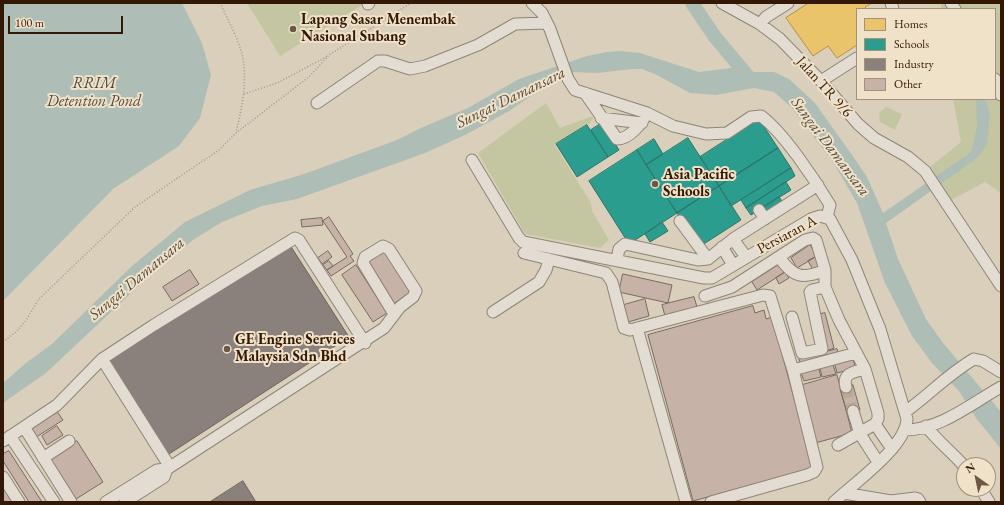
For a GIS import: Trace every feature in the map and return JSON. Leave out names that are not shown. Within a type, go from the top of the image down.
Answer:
[{"type":"street","points":[[532,3],[547,23],[572,87],[585,93],[647,113],[673,126],[717,135],[727,133],[751,117],[761,116],[780,135],[814,188],[830,205],[827,217]]},
{"type":"street","name":"Jalan TR 9/6","points":[[722,3],[760,24],[780,39],[821,81],[858,124],[874,138],[908,156],[926,171],[1001,286]]},
{"type":"street","points":[[760,24],[766,17],[788,3]]},
{"type":"street","points":[[316,103],[378,61],[385,61],[410,69],[426,66],[478,45],[515,24],[547,23]]},
{"type":"street","points":[[821,81],[856,59]]},
{"type":"street","points":[[996,81],[1000,88],[1001,95]]},
{"type":"street","points":[[585,93],[617,139],[621,139],[642,123],[647,113]]},
{"type":"street","points":[[601,118],[642,123]]},
{"type":"street","name":"Persiaran A","points":[[472,160],[519,238],[524,242],[712,278],[811,219],[820,216],[827,217],[835,225],[852,260],[880,328],[891,370],[907,419],[905,430]]},
{"type":"street","points":[[617,259],[619,249],[625,244],[698,260],[708,258],[734,239],[762,214],[814,188]]},
{"type":"street","points":[[680,221],[708,258]]},
{"type":"street","points":[[54,502],[7,438],[56,405],[102,359],[154,324],[295,238],[303,246],[365,343]]},
{"type":"street","points":[[704,296],[732,287],[805,240],[813,238],[816,240],[825,270],[825,287],[839,320],[864,369],[878,414],[878,419],[874,424],[860,434],[838,445]]},
{"type":"street","points":[[734,239],[746,258]]},
{"type":"street","points":[[106,502],[157,470],[169,468],[365,343],[384,328],[400,307],[415,295],[416,291],[389,249],[383,246],[365,257],[363,263],[394,314]]},
{"type":"street","points":[[722,247],[733,265]]},
{"type":"street","points":[[524,253],[606,273],[612,282],[624,328],[630,330],[767,295],[773,300],[793,370],[817,467],[814,472],[711,502]]},
{"type":"street","points":[[666,269],[670,254]]},
{"type":"street","points":[[779,257],[789,271],[798,274],[813,275],[825,270]]},
{"type":"street","points":[[493,312],[539,282],[546,270],[549,259]]},
{"type":"street","points":[[792,317],[802,353],[822,349],[810,292],[812,290],[825,287]]},
{"type":"street","points":[[637,328],[686,502]]},
{"type":"street","points":[[793,370],[856,353]]},
{"type":"street","points":[[102,359],[169,468]]},
{"type":"street","points":[[905,412],[921,402],[943,380],[969,362],[978,359],[1001,372]]},
{"type":"street","points":[[846,387],[844,381],[845,377],[849,374],[864,369]]},
{"type":"street","points":[[834,502],[892,448],[905,430],[926,426],[959,414],[996,390]]},
{"type":"street","points":[[853,412],[860,434],[878,462]]},
{"type":"street","points":[[874,424],[892,448]]},
{"type":"street","points":[[926,426],[956,457]]},
{"type":"street","points":[[24,427],[71,502]]},
{"type":"street","points":[[43,458],[69,441]]},
{"type":"street","points":[[125,502],[164,477],[169,468]]},
{"type":"street","points":[[3,477],[19,502]]},
{"type":"street","points":[[844,493],[891,501],[915,498],[920,502]]},
{"type":"path","points":[[220,3],[232,26],[244,65],[244,94],[236,133]]},
{"type":"path","points":[[244,94],[277,83],[329,55],[411,3]]},
{"type":"path","points":[[3,342],[18,331],[27,320],[38,300],[135,206],[219,150],[236,133],[310,76],[329,55]]},
{"type":"green space","name":"Lapang Sasar Menembak Nasional Subang","points":[[247,3],[365,3],[280,56]]},
{"type":"green space","points":[[941,3],[1001,3],[1001,193],[985,182],[951,200],[930,167],[961,142],[953,100],[996,100],[996,8],[941,8]]},
{"type":"green space","points":[[546,103],[560,128],[590,117],[594,117],[590,123],[554,144],[591,203],[592,211],[609,240],[600,248],[525,234],[478,153]]},
{"type":"green space","points":[[886,107],[902,114],[895,130],[880,122],[879,113]]},
{"type":"water","name":"RRIM Detention Pond","points":[[3,3],[182,3],[202,43],[211,75],[200,118],[179,146],[113,189],[3,301]]},
{"type":"water","name":"Sungai Damansara","points":[[620,51],[640,53],[699,72],[739,67],[751,72],[774,72],[789,79],[815,103],[857,162],[867,177],[883,213],[971,152],[977,127],[976,100],[985,100],[990,112],[987,145],[977,158],[886,223],[898,259],[926,319],[943,343],[1001,412],[1001,449],[976,418],[959,391],[932,363],[912,336],[885,283],[857,203],[833,162],[791,107],[774,92],[754,88],[716,95],[690,93],[655,74],[642,69],[598,73],[571,72],[560,76],[509,111],[467,134],[425,153],[297,199],[262,206],[222,222],[193,240],[162,264],[46,373],[3,403],[3,383],[26,363],[52,344],[132,266],[185,222],[250,190],[304,174],[397,140],[468,108],[519,79],[587,56]]},
{"type":"building: Homes","points":[[809,3],[872,3],[865,7],[866,8],[856,8],[856,46],[837,58],[828,46],[813,56],[786,18]]},
{"type":"building: Schools","points":[[759,119],[778,148],[719,186],[700,157]]},
{"type":"building: Schools","points":[[602,123],[619,150],[608,157],[591,130]]},
{"type":"building: Schools","points":[[587,125],[608,157],[577,177],[556,144]]},
{"type":"building: Schools","points":[[688,138],[719,186],[677,213],[646,165]]},
{"type":"building: Schools","points":[[654,139],[663,154],[646,165],[637,150]]},
{"type":"building: Schools","points":[[778,148],[791,168],[731,206],[719,186]]},
{"type":"building: Schools","points":[[637,150],[677,213],[629,244],[589,181]]},
{"type":"building: Schools","points":[[791,168],[795,176],[746,208],[741,200]]},
{"type":"building: Schools","points":[[786,182],[791,190],[751,215],[746,208]]},
{"type":"building: Schools","points":[[719,186],[741,220],[699,247],[677,213]]},
{"type":"building: Schools","points":[[779,197],[785,205],[768,216],[762,208]]},
{"type":"building: Schools","points":[[662,222],[668,231],[650,242],[645,234]]},
{"type":"building: Industry","name":"GE Engine Services Malaysia Sdn Bhd","points":[[288,242],[349,337],[166,456],[105,361]]},
{"type":"building: Industry","points":[[243,481],[256,502],[210,502]]},
{"type":"building: Other","points":[[329,217],[353,254],[350,256],[354,261],[331,276],[327,270],[347,257],[323,221]]},
{"type":"building: Other","points":[[322,218],[323,225],[302,227],[301,220]]},
{"type":"building: Other","points":[[810,245],[817,256],[797,268],[791,258]]},
{"type":"building: Other","points":[[384,248],[412,292],[392,305],[364,261]]},
{"type":"building: Other","points":[[328,251],[332,257],[322,264],[318,258]]},
{"type":"building: Other","points":[[817,256],[824,267],[815,273],[808,261]]},
{"type":"building: Other","points":[[329,261],[333,266],[327,270],[323,265]]},
{"type":"building: Other","points":[[780,264],[785,272],[757,290],[752,282]]},
{"type":"building: Other","points":[[356,265],[387,313],[373,322],[342,275]]},
{"type":"building: Other","points":[[190,270],[199,284],[172,301],[163,287]]},
{"type":"building: Other","points":[[785,272],[789,278],[779,284],[776,278]]},
{"type":"building: Other","points":[[623,274],[672,285],[668,303],[619,292]]},
{"type":"building: Other","points":[[694,297],[697,307],[665,316],[662,305]]},
{"type":"building: Other","points":[[645,299],[649,316],[628,322],[624,305]]},
{"type":"building: Other","points":[[753,306],[755,313],[764,310],[766,319],[772,317],[813,468],[693,501],[648,335]]},
{"type":"building: Other","points":[[825,313],[834,348],[827,351],[817,315]]},
{"type":"building: Other","points":[[837,349],[838,353],[800,364],[799,359]]},
{"type":"building: Other","points":[[853,360],[856,368],[837,373],[835,365]]},
{"type":"building: Other","points":[[833,365],[836,374],[822,377],[820,368]]},
{"type":"building: Other","points":[[819,369],[821,377],[804,381],[801,373]]},
{"type":"building: Other","points":[[837,375],[852,433],[815,443],[799,386]]},
{"type":"building: Other","points":[[853,385],[860,410],[847,413],[840,389]]},
{"type":"building: Other","points":[[56,410],[63,420],[33,439],[27,430]]},
{"type":"building: Other","points":[[57,426],[63,435],[47,445],[42,436]]},
{"type":"building: Other","points":[[77,441],[103,482],[76,499],[50,458]]},
{"type":"building: Other","points":[[9,451],[42,502],[29,502],[3,461],[3,454]]},
{"type":"building: Other","points":[[3,483],[15,502],[3,502]]},
{"type":"waterway","points":[[692,3],[715,37],[751,80]]},
{"type":"tunnel","points":[[846,387],[853,411]]},
{"type":"place","name":"Lapang Sasar Menembak Nasional Subang","points":[[293,29]]},
{"type":"place","name":"Asia Pacific Schools","points":[[655,184]]},
{"type":"place","name":"GE Engine Services Malaysia Sdn Bhd","points":[[227,349]]}]
